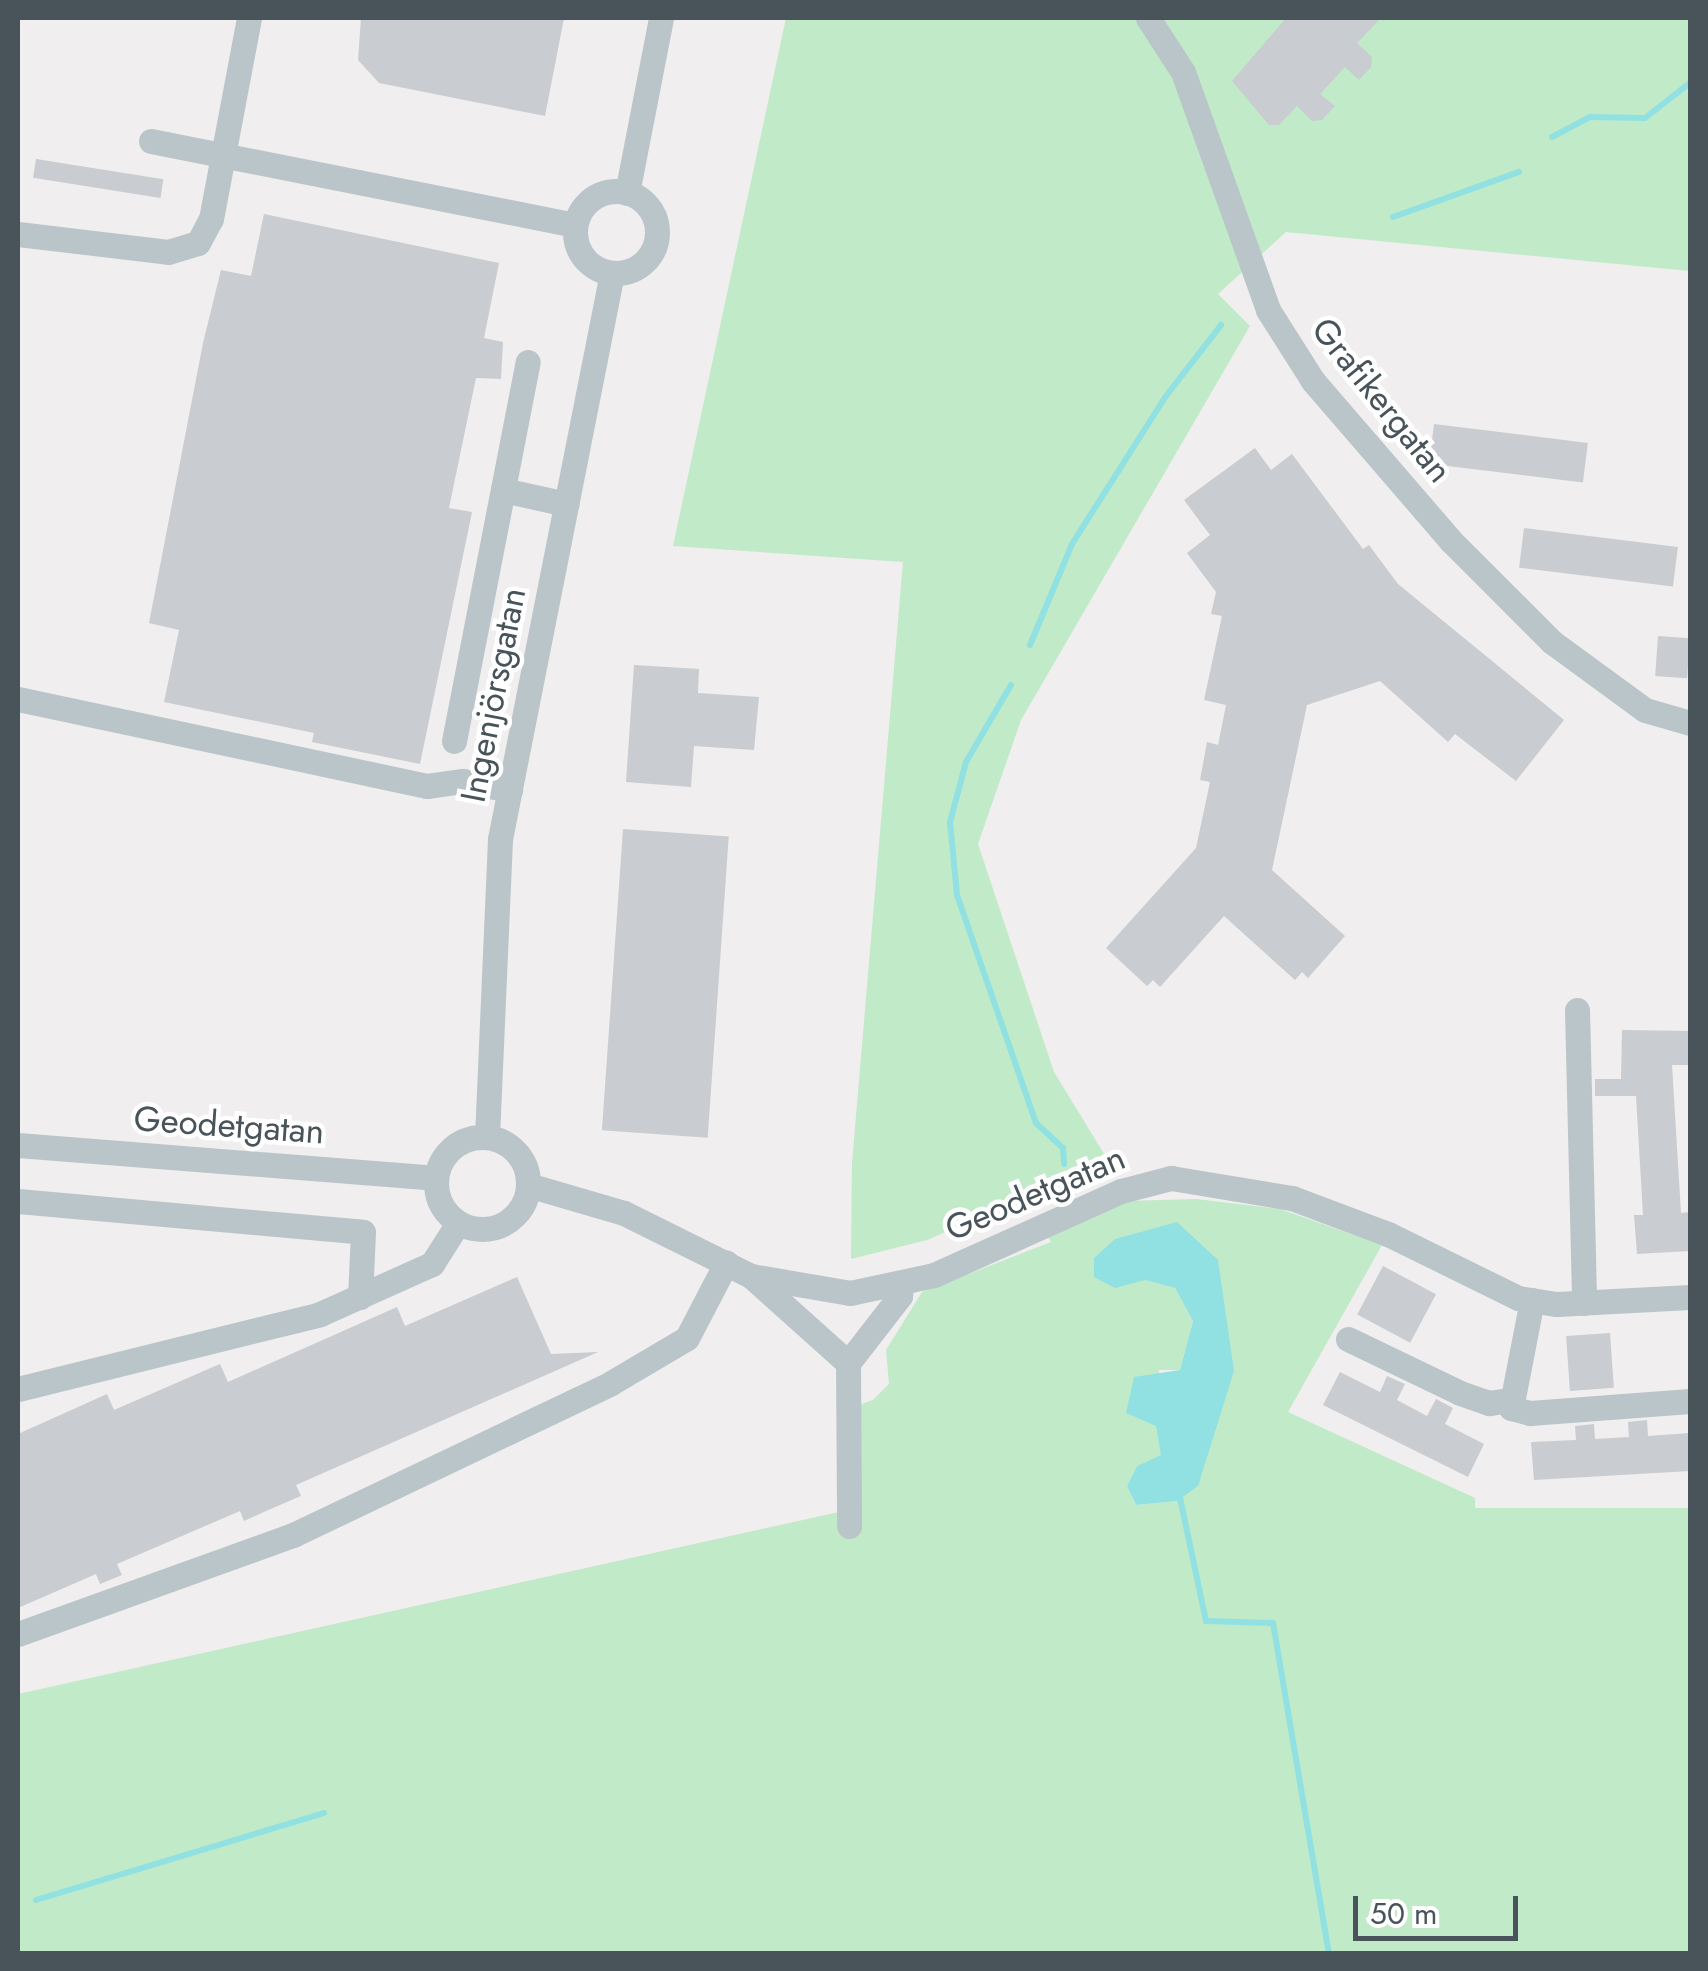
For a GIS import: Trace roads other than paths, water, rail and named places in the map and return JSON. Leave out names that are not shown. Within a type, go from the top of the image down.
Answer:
[{"type":"street","points":[[18,234],[168,252],[198,243],[211,219],[250,18]]},
{"type":"street","points":[[626,192],[661,18]]},
{"type":"street","name":"Grafikergatan","points":[[1148,18],[1183,72],[1268,310],[1313,381],[1451,541],[1552,642],[1645,710],[1690,723]]},
{"type":"street","points":[[151,141],[224,151],[575,225]]},
{"type":"street","points":[[626,192],[655,220],[654,246],[638,267],[612,273],[579,251],[575,225],[588,201],[626,192]]},
{"type":"street","name":"Ingenjörsgatan","points":[[487,1137],[491,938],[510,790],[612,273]]},
{"type":"street","points":[[454,741],[528,362]]},
{"type":"street","points":[[503,490],[566,504]]},
{"type":"street","points":[[18,699],[427,786],[463,781],[510,790]]},
{"type":"street","points":[[1577,1010],[1584,1302]]},
{"type":"street","points":[[487,1137],[521,1158],[528,1185],[510,1220],[484,1229],[458,1223],[440,1204],[435,1178],[447,1152],[487,1137]]},
{"type":"street","name":"Geodetgatan","points":[[18,1145],[435,1178]]},
{"type":"street","name":"Geodetgatan","points":[[528,1185],[624,1213],[751,1276],[850,1293],[901,1284],[1121,1190],[1171,1178],[1292,1198],[1532,1300],[1690,1297]]},
{"type":"street","points":[[18,1201],[363,1232],[360,1297]]},
{"type":"street","points":[[18,1388],[320,1314],[432,1264],[458,1223]]},
{"type":"street","points":[[18,1634],[293,1535],[610,1384],[688,1338],[726,1262]]},
{"type":"street","points":[[751,1276],[848,1363]]},
{"type":"street","points":[[849,1526],[848,1363],[900,1296],[901,1284]]},
{"type":"street","points":[[1532,1300],[1511,1408],[1530,1413],[1690,1400]]},
{"type":"street","points":[[1348,1339],[1460,1393],[1490,1403],[1511,1400]]},
{"type":"water","points":[[1177,1222],[1218,1260],[1234,1371],[1198,1486],[1177,1501],[1136,1505],[1127,1486],[1137,1466],[1161,1455],[1156,1426],[1126,1413],[1134,1377],[1180,1370],[1193,1321],[1175,1288],[1145,1280],[1115,1288],[1094,1277],[1094,1258],[1115,1239]]},
{"type":"waterway","points":[[1552,137],[1590,117],[1645,118],[1690,83]]},
{"type":"waterway","points":[[1393,217],[1519,172]]},
{"type":"waterway","points":[[1030,645],[1072,544],[1166,396],[1221,325]]},
{"type":"waterway","points":[[1011,685],[966,762],[950,822],[957,895],[1036,1123],[1063,1148],[1064,1164]]},
{"type":"waterway","points":[[1179,1493],[1206,1621],[1273,1623],[1329,1954]]},
{"type":"waterway","points":[[36,1900],[324,1813]]}]
